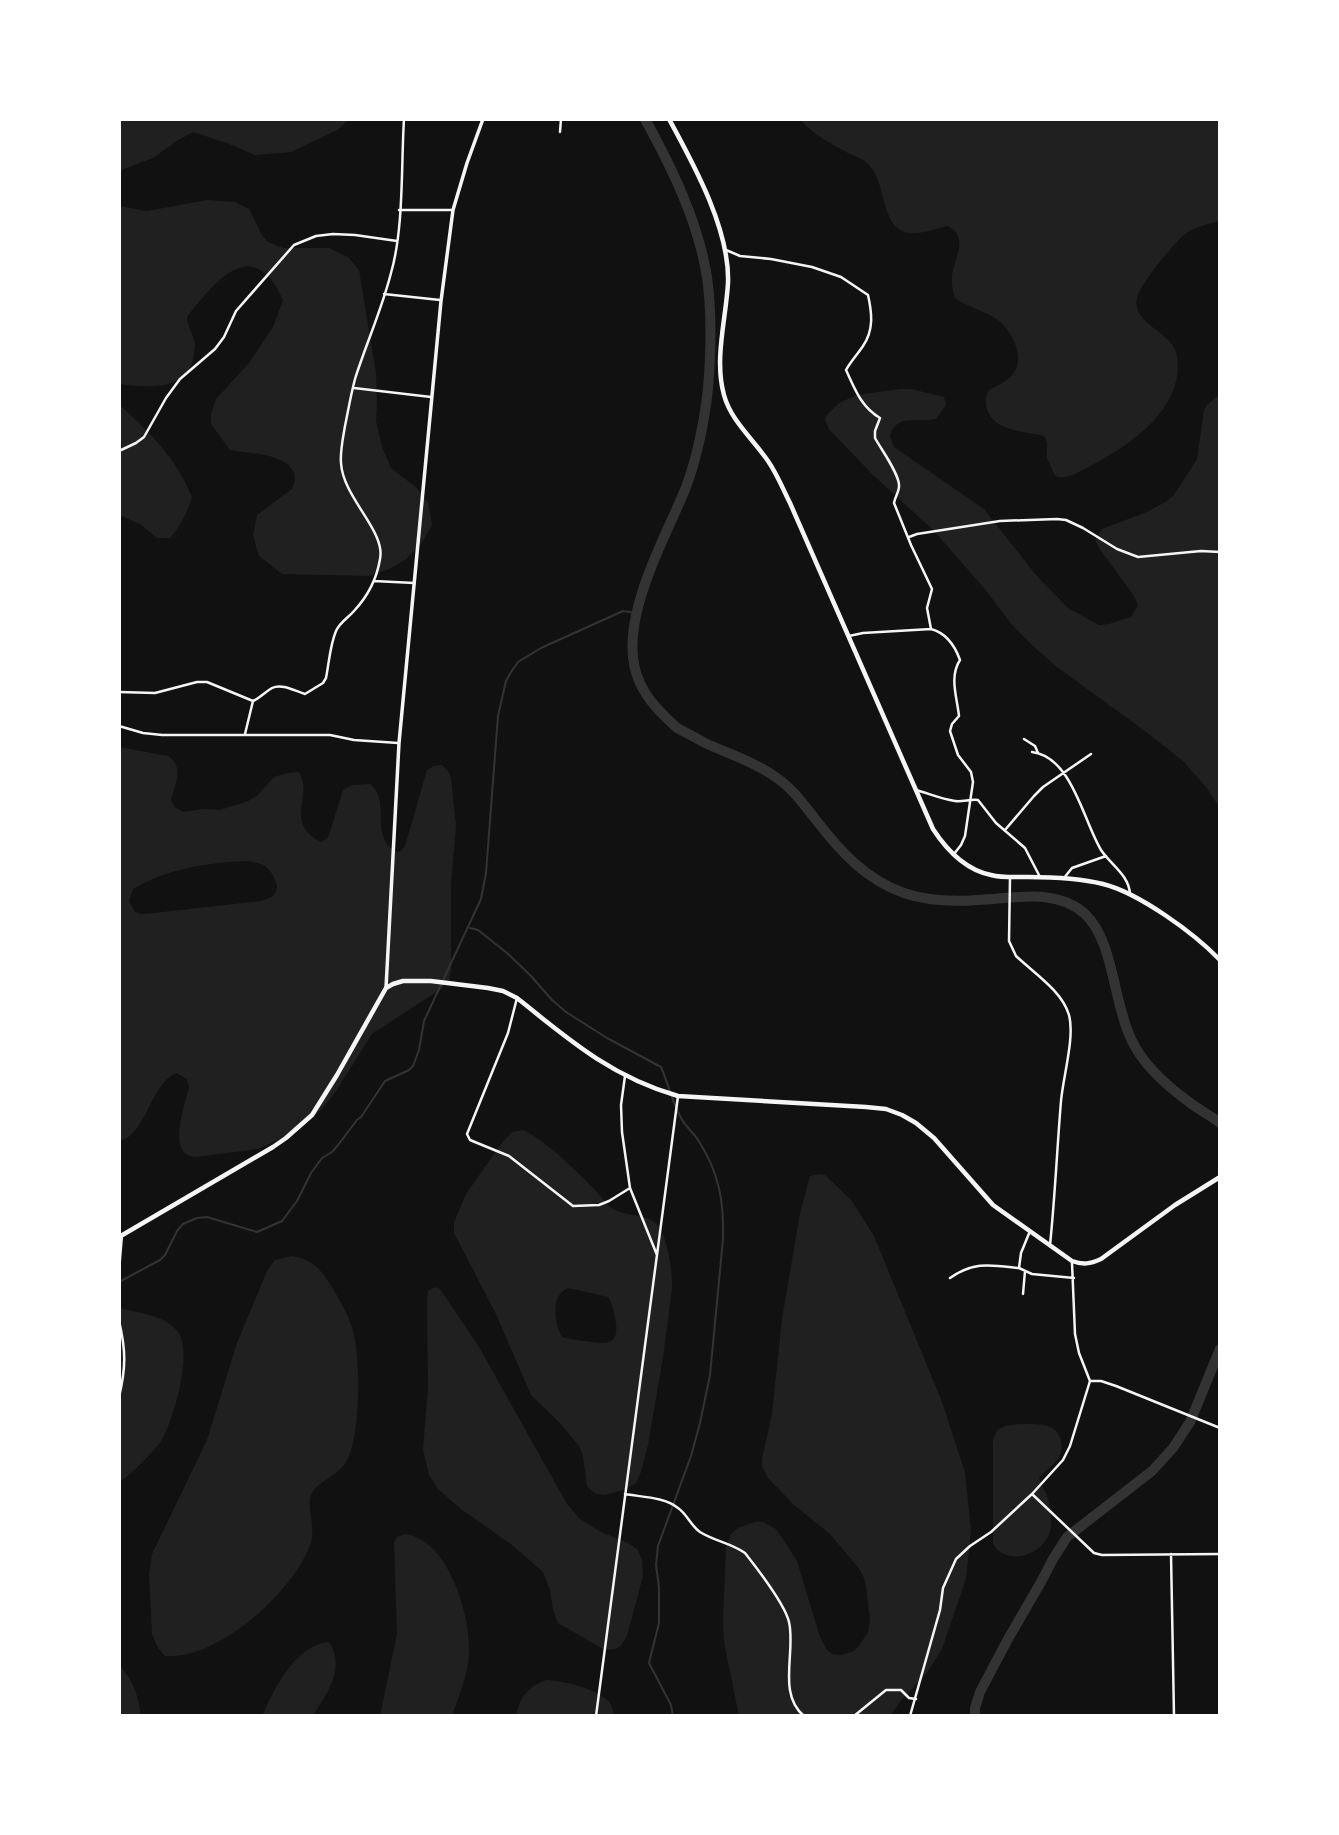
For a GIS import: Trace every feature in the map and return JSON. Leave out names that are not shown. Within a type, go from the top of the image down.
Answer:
[{"type":"main road","points":[[669,119],[686,149],[713,210],[726,250],[728,281],[720,368],[724,395],[733,416],[768,462],[790,503],[933,829],[953,855],[974,869],[990,875],[1090,881],[1108,885],[1130,895],[1165,915],[1220,960]]},
{"type":"main road","points":[[121,1236],[274,1147],[312,1115],[386,988],[402,981],[431,981],[503,991],[517,998],[592,1057],[625,1076],[678,1096],[866,1107],[902,1115],[933,1138],[993,1205],[1080,1264],[1091,1264],[1101,1259],[1175,1205],[1220,1177]]},
{"type":"street","points":[[244,734],[253,701],[270,689],[284,687],[305,694],[323,683],[336,630],[354,612],[373,581],[382,556],[373,528],[351,496],[343,477],[341,450],[354,388],[392,272],[397,241],[404,119]]},
{"type":"street","points":[[386,988],[399,743],[440,300],[453,210],[483,119]]},
{"type":"street","points":[[560,132],[561,119]]},
{"type":"street","points":[[399,211],[453,210]]},
{"type":"street","points":[[119,451],[144,437],[180,379],[215,349],[236,311],[294,245],[316,236],[333,234],[397,241]]},
{"type":"street","points":[[726,250],[740,256],[812,267],[841,277],[868,295],[872,322],[863,346],[846,370],[856,393],[869,411],[880,418],[875,431],[876,438],[899,480],[899,490],[894,503],[932,589],[927,608],[931,629]]},
{"type":"street","points":[[384,294],[440,300]]},
{"type":"street","points":[[354,388],[431,397]]},
{"type":"street","points":[[909,537],[1000,521],[1057,519],[1066,520],[1117,549],[1138,557],[1201,551],[1220,552]]},
{"type":"street","points":[[373,581],[414,583]]},
{"type":"street","points":[[849,636],[931,629],[940,631],[946,637],[960,660],[954,677],[959,716],[950,731],[958,755],[971,772],[973,782],[965,836],[953,855]]},
{"type":"street","points":[[119,692],[155,693],[207,682],[253,701]]},
{"type":"street","points":[[119,726],[162,735],[330,735],[354,740],[399,743]]},
{"type":"street","points":[[1024,739],[1035,746],[1038,753]]},
{"type":"street","points":[[1032,752],[1049,758],[1064,773],[1101,849],[1127,880],[1130,895]]},
{"type":"street","points":[[1005,831],[1034,796],[1091,754]]},
{"type":"street","points":[[916,790],[938,798],[978,800],[1005,831],[1025,848],[1040,877]]},
{"type":"street","points":[[1064,878],[1072,868],[1106,856]]},
{"type":"street","points":[[1010,877],[1009,941],[1012,950],[1064,1003],[1071,1027],[1061,1098],[1050,1245]]},
{"type":"street","points":[[517,998],[508,1033],[467,1134],[468,1138],[509,1156],[573,1206],[598,1205],[630,1188]]},
{"type":"street","points":[[625,1076],[621,1105],[622,1132],[630,1188],[657,1255]]},
{"type":"street","points":[[596,1716],[678,1096]]},
{"type":"street","points":[[1019,1268],[1021,1253],[1030,1231]]},
{"type":"street","points":[[119,1271],[121,1236]]},
{"type":"street","points":[[910,1716],[940,1610],[943,1588],[956,1559],[991,1532],[1032,1494],[1063,1460],[1070,1446],[1090,1381],[1075,1334],[1072,1261]]},
{"type":"street","points":[[950,1278],[968,1267],[990,1265],[1074,1279]]},
{"type":"street","points":[[1023,1294],[1025,1270]]},
{"type":"street","points":[[119,1321],[125,1365],[119,1397]]},
{"type":"street","points":[[1090,1381],[1116,1386],[1220,1428]]},
{"type":"street","points":[[625,1494],[667,1502],[678,1508],[697,1531],[744,1553],[789,1621],[790,1688],[793,1700],[804,1716]]},
{"type":"street","points":[[1032,1494],[1094,1553],[1220,1554]]},
{"type":"street","points":[[1171,1554],[1174,1716]]},
{"type":"street","points":[[855,1716],[886,1690],[901,1690],[909,1698],[916,1699]]},
{"type":"shaded area","points":[[119,119],[350,119],[337,130],[291,152],[255,155],[193,132],[153,158],[119,171]]},
{"type":"shaded area","points":[[800,119],[1220,119],[1220,221],[1185,234],[1151,274],[1137,298],[1140,315],[1168,340],[1177,356],[1173,392],[1153,422],[1124,446],[1080,472],[1069,476],[1055,476],[1047,458],[1044,436],[1005,427],[992,419],[988,412],[986,401],[989,390],[1012,375],[1018,362],[1018,354],[1009,332],[999,321],[955,298],[952,279],[959,241],[954,230],[947,226],[917,233],[900,230],[889,216],[877,179],[867,163],[822,138]]},
{"type":"shaded area","points":[[207,200],[235,202],[249,209],[268,242],[283,248],[329,248],[348,257],[359,270],[376,373],[376,421],[382,447],[391,468],[417,488],[428,502],[432,525],[421,544],[405,560],[389,569],[369,576],[282,574],[259,556],[253,535],[257,515],[292,489],[295,478],[287,464],[279,459],[230,450],[211,424],[211,414],[216,399],[249,363],[273,327],[283,300],[271,280],[259,269],[247,266],[222,278],[187,317],[195,347],[189,370],[183,377],[163,385],[119,384],[119,206],[147,211]]},
{"type":"shaded area","points":[[900,389],[944,397],[946,405],[936,419],[908,420],[897,424],[890,436],[894,447],[984,509],[1036,575],[1068,608],[1099,625],[1131,617],[1138,605],[1095,540],[1102,529],[1147,512],[1174,495],[1197,459],[1204,410],[1220,394],[1220,808],[1183,761],[1034,647],[1013,626],[934,531],[872,474],[829,429],[826,416],[839,403],[857,395]]},
{"type":"shaded area","points":[[119,404],[170,457],[192,497],[183,519],[170,538],[157,538],[140,524],[119,515]]},
{"type":"shaded area","points":[[119,747],[168,756],[173,761],[177,776],[171,800],[175,807],[183,812],[220,810],[248,801],[257,796],[274,777],[299,772],[303,781],[301,818],[310,835],[321,842],[328,838],[343,790],[352,785],[370,784],[379,800],[384,839],[398,852],[405,846],[427,770],[442,765],[451,778],[456,826],[451,884],[449,980],[441,989],[372,1034],[323,1108],[310,1120],[280,1139],[258,1149],[195,1157],[186,1154],[179,1139],[181,1117],[189,1087],[187,1079],[176,1073],[160,1088],[135,1130],[119,1141]],"holes":[[[250,861],[265,866],[272,874],[277,889],[272,897],[261,901],[142,914],[135,912],[129,901],[133,889],[160,876],[218,863]]]},
{"type":"shaded area","points":[[523,1130],[539,1140],[558,1154],[610,1207],[649,1219],[658,1226],[665,1239],[672,1289],[663,1357],[641,1472],[636,1483],[626,1489],[605,1495],[597,1494],[587,1486],[579,1446],[531,1395],[496,1314],[454,1233],[454,1222],[466,1194],[512,1132]],"holes":[[[569,1288],[608,1297],[616,1324],[615,1337],[612,1340],[597,1343],[562,1337],[555,1310],[556,1302],[563,1291]]]},
{"type":"shaded area","points":[[825,1175],[852,1201],[874,1236],[942,1402],[965,1472],[971,1531],[966,1579],[942,1649],[926,1674],[890,1716],[739,1716],[724,1642],[723,1622],[726,1547],[731,1534],[738,1528],[762,1522],[776,1529],[797,1561],[820,1637],[832,1654],[841,1655],[854,1651],[868,1632],[870,1619],[866,1587],[860,1570],[830,1534],[794,1505],[768,1478],[762,1466],[772,1414],[782,1319],[800,1213],[810,1176]]},
{"type":"shaded area","points":[[292,1256],[311,1263],[324,1275],[343,1306],[354,1333],[358,1399],[353,1444],[341,1468],[312,1493],[312,1538],[288,1583],[251,1620],[230,1635],[208,1647],[186,1654],[165,1656],[152,1634],[149,1575],[152,1554],[207,1440],[237,1343],[267,1271],[275,1260]]},
{"type":"shaded area","points":[[435,1287],[440,1289],[479,1347],[567,1504],[580,1519],[638,1550],[643,1576],[627,1636],[621,1646],[605,1650],[558,1623],[543,1572],[512,1545],[461,1509],[438,1489],[429,1475],[423,1449],[428,1387],[427,1299],[428,1291]]},
{"type":"shaded area","points":[[119,1308],[151,1316],[173,1326],[182,1342],[184,1355],[176,1403],[161,1441],[119,1482]]},
{"type":"shaded area","points":[[1026,1424],[1045,1425],[1054,1429],[1062,1448],[1057,1460],[1039,1478],[1050,1509],[1049,1536],[1036,1550],[1008,1556],[993,1544],[993,1441],[1001,1428]]},
{"type":"shaded area","points":[[405,1534],[420,1539],[434,1550],[445,1565],[454,1582],[466,1620],[469,1638],[468,1662],[452,1716],[380,1716],[397,1634],[394,1543],[397,1537]]},
{"type":"shaded area","points":[[326,1642],[330,1643],[334,1653],[335,1672],[313,1716],[262,1716],[286,1671],[304,1653]]},
{"type":"shaded area","points":[[119,1665],[134,1689],[141,1716],[119,1716]]},
{"type":"shaded area","points":[[547,1680],[595,1692],[609,1702],[614,1716],[516,1716],[526,1693]]},
{"type":"waterway","points":[[645,119],[691,215],[707,277],[710,332],[707,400],[697,451],[686,487],[655,558],[637,610],[633,661],[643,690],[677,728],[760,767],[783,782],[844,853],[866,872],[890,887],[913,896],[940,900],[1047,897],[1061,900],[1085,914],[1102,940],[1126,1026],[1137,1050],[1164,1082],[1220,1123]]},
{"type":"waterway","points":[[119,1282],[160,1260],[183,1224],[197,1218],[207,1217],[257,1232],[282,1221],[322,1158],[332,1152],[361,1117],[385,1081],[413,1066],[424,1021],[481,899],[486,873],[498,716],[506,681],[518,662],[541,648],[623,611],[636,613]]},
{"type":"waterway","points":[[470,928],[478,930],[507,953],[566,1012],[661,1067],[678,1112],[705,1152],[719,1187],[723,1239],[710,1375],[691,1456],[658,1546],[656,1565],[659,1623],[649,1663],[671,1705],[673,1716]]},
{"type":"waterway","points":[[975,1716],[980,1692],[1067,1537],[1152,1471],[1173,1448],[1190,1422],[1220,1349]]}]
